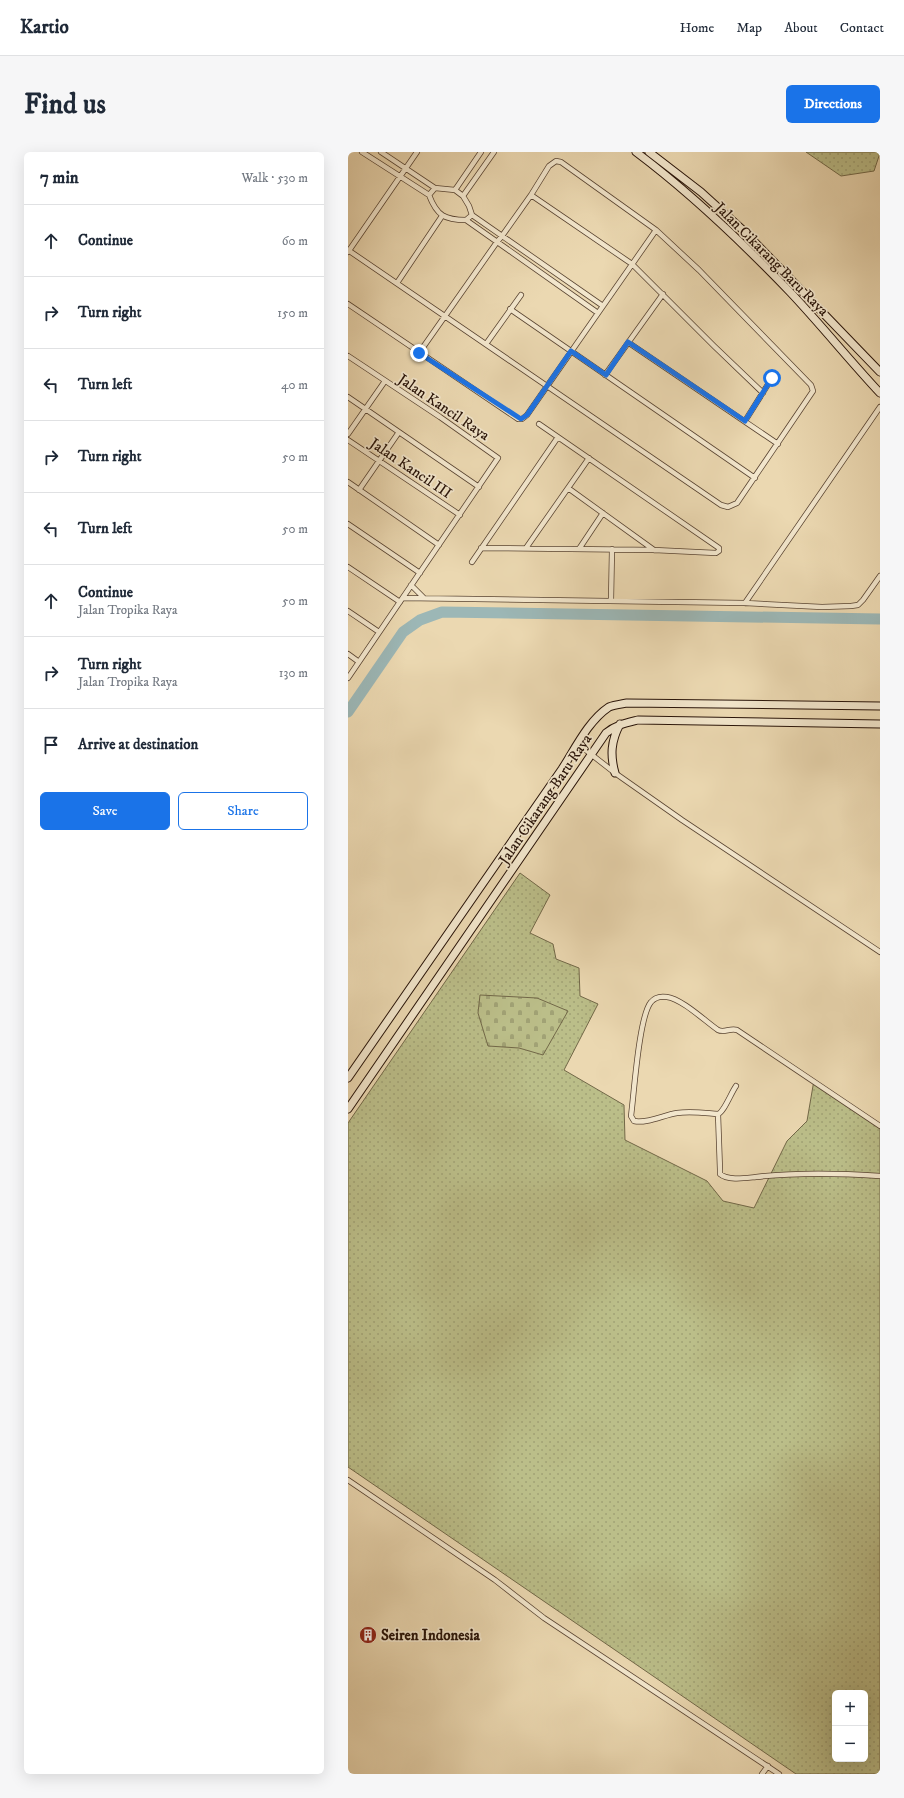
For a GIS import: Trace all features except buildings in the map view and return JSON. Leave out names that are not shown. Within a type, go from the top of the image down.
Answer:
[{"type":"main road","name":"Jalan Cikarang Baru Raya","points":[[636,152],[660,170],[706,210],[752,253],[791,293],[880,394]]},
{"type":"main road","name":"Jalan Cikarang Baru Raya","points":[[649,152],[701,192],[744,231],[880,372]]},
{"type":"main road","name":"Jalan Cikarang Baru Raya","points":[[348,1078],[578,744],[599,715],[610,706],[627,703],[880,706]]},
{"type":"main road","name":"Jalan Cikarang Baru Raya","points":[[348,1108],[606,734],[620,724],[638,720],[880,724]]},
{"type":"main road","points":[[615,773],[611,748],[614,736],[620,724]]},
{"type":"street","points":[[362,152],[429,195],[434,208],[442,216],[454,220],[466,220],[598,313]]},
{"type":"street","points":[[381,152],[435,188],[455,190],[463,196],[472,215],[603,306]]},
{"type":"street","points":[[417,152],[348,251],[445,316],[721,505],[728,507],[737,503],[813,393],[811,385],[699,270],[656,230],[561,162],[556,161],[548,166],[531,195],[498,242],[445,316],[419,353]]},
{"type":"street","points":[[455,190],[481,152]]},
{"type":"street","points":[[463,196],[494,152]]},
{"type":"street","points":[[429,195],[435,188]]},
{"type":"street","points":[[531,195],[632,264],[714,346],[764,393]]},
{"type":"street","points":[[466,220],[472,215]]},
{"type":"street","points":[[397,284],[442,216]]},
{"type":"street","points":[[348,304],[419,353],[520,419],[527,415],[656,230]]},
{"type":"street","points":[[606,375],[663,294]]},
{"type":"street","points":[[486,344],[510,309],[521,296]]},
{"type":"street","points":[[510,309],[755,478]]},
{"type":"street","points":[[628,342],[778,444]]},
{"type":"street","name":"Jalan Kancil Raya","points":[[348,356],[497,457],[497,461],[479,487]]},
{"type":"street","points":[[745,421],[764,393],[772,378]]},
{"type":"street","points":[[348,434],[385,382]]},
{"type":"street","points":[[348,397],[479,487],[348,678]]},
{"type":"street","points":[[745,603],[880,407]]},
{"type":"street","points":[[481,548],[612,549],[716,553],[720,550],[538,424]]},
{"type":"street","points":[[359,490],[398,432]]},
{"type":"street","points":[[472,562],[558,437]]},
{"type":"street","name":"Jalan Kancil III","points":[[348,440],[460,515]]},
{"type":"street","points":[[526,548],[589,458]]},
{"type":"street","points":[[348,482],[439,545]]},
{"type":"street","points":[[568,488],[654,550]]},
{"type":"street","points":[[579,549],[602,513]]},
{"type":"street","points":[[348,524],[420,573]]},
{"type":"street","points":[[611,601],[612,549]]},
{"type":"street","points":[[348,567],[401,600],[424,598],[745,603],[822,607],[858,604],[863,600],[880,576]]},
{"type":"street","points":[[412,585],[424,598]]},
{"type":"street","points":[[348,611],[379,632]]},
{"type":"street","points":[[348,654],[359,662]]},
{"type":"street","points":[[578,744],[615,773],[682,820],[880,952]]},
{"type":"street","points":[[736,1086],[727,1099],[724,1109],[718,1114],[701,1111],[662,1115],[637,1122],[632,1119],[638,1052],[646,1012],[650,1003],[655,998],[661,996],[674,998],[720,1031],[737,1030],[880,1126]]},
{"type":"street","points":[[718,1114],[720,1174],[723,1177],[753,1177],[786,1173],[880,1176]]},
{"type":"street","points":[[348,1480],[495,1580],[544,1618],[779,1774]]},
{"type":"street","points":[[762,1774],[768,1766]]},
{"type":"green space","points":[[806,152],[880,153],[874,171],[841,176]]},
{"type":"green space","points":[[520,873],[550,895],[530,933],[553,944],[556,959],[579,968],[580,996],[598,1004],[564,1070],[624,1105],[625,1140],[707,1181],[723,1201],[754,1208],[787,1141],[807,1121],[814,1080],[880,1127],[880,1774],[796,1774],[348,1467],[348,1123]]},
{"type":"green space","points":[[480,995],[537,998],[568,1011],[543,1055],[519,1048],[488,1046],[478,1013]]},
{"type":"waterway","points":[[348,712],[403,632],[420,620],[442,612],[880,619]]},
{"type":"place","name":"Seiren Indonesia","points":[[368,1635]]},
{"type":"route","points":[[419,353],[518,419],[521,419],[527,415],[571,351],[606,375],[628,342],[745,421],[772,378]]}]
